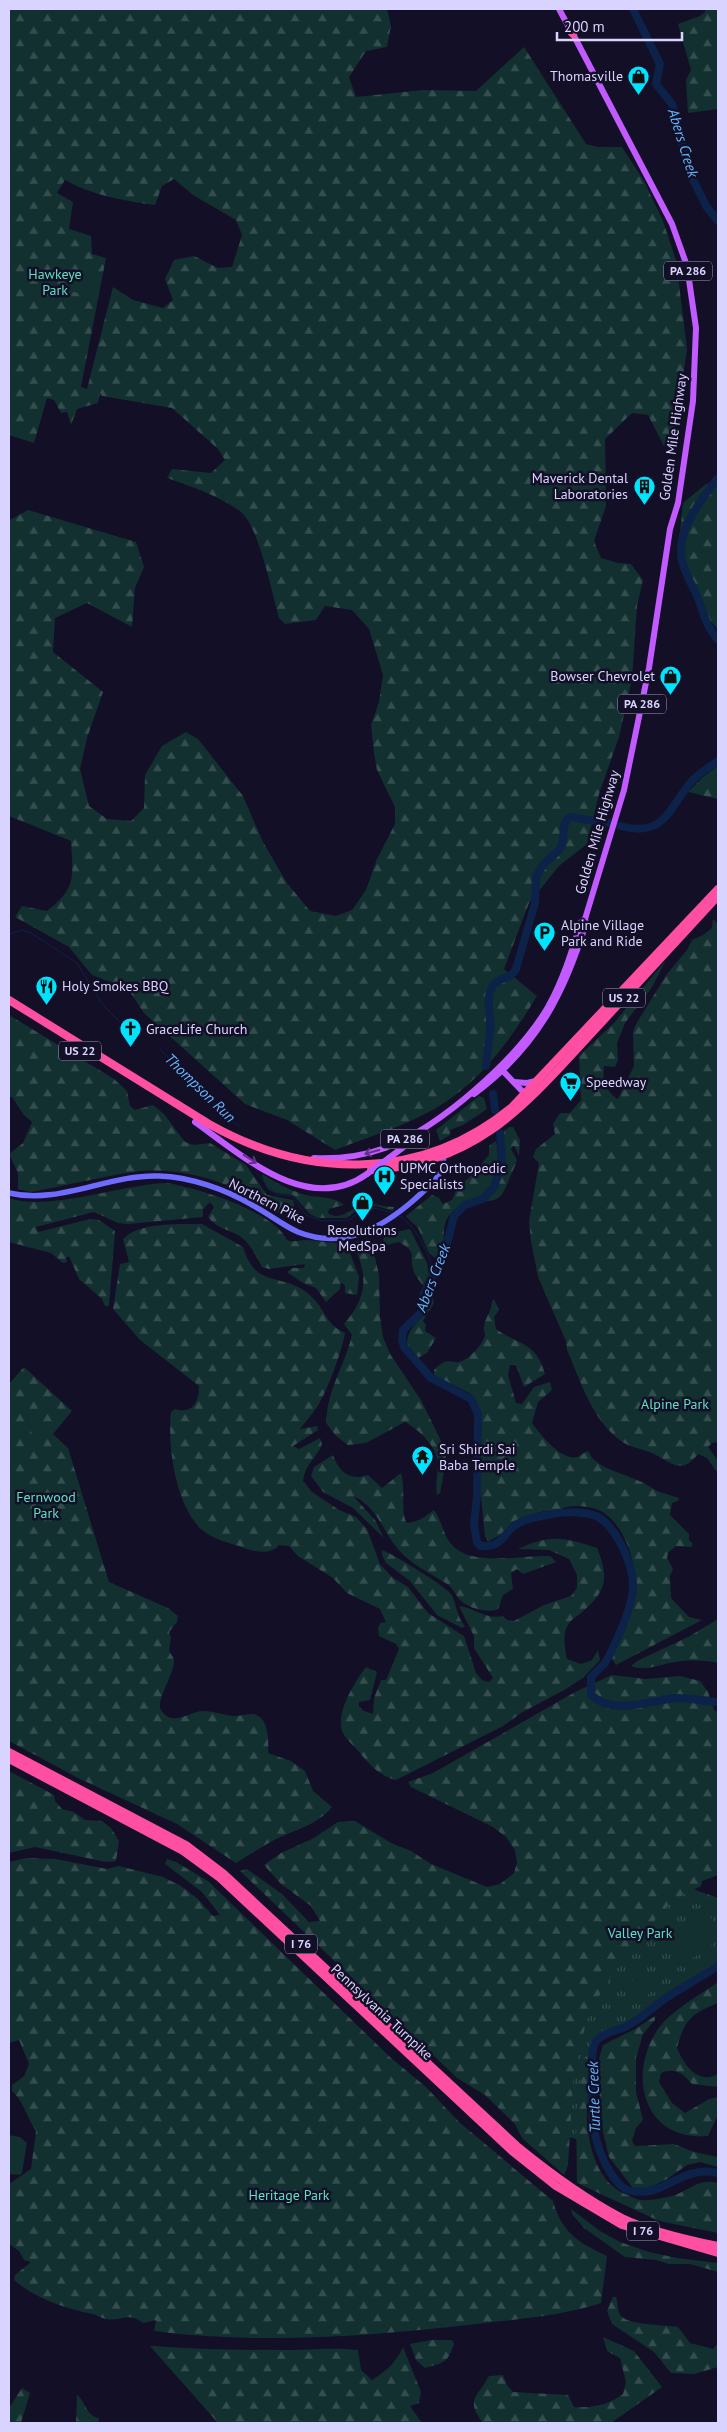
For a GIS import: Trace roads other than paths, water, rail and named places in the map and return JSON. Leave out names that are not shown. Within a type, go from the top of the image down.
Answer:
[{"type":"highway","name":"US 22","points":[[9,1000],[213,1127],[258,1147],[290,1157],[334,1164],[366,1165],[410,1159],[443,1152],[490,1124],[526,1094],[718,889]]},
{"type":"highway","name":"US 22","points":[[9,1006],[195,1122],[247,1148],[278,1159],[310,1166],[344,1170],[388,1169],[415,1165],[486,1134],[523,1106],[718,896]]},
{"type":"highway","name":"Pennsylvania Turnpike","points":[[9,1752],[186,1844],[224,1874],[558,2183]]},
{"type":"highway","name":"Pennsylvania Turnpike","points":[[9,1759],[183,1851],[220,1878],[512,2151],[622,2225],[718,2254]]},
{"type":"highway","name":"Pennsylvania Turnpike","points":[[575,2194],[624,2218],[688,2240],[718,2246]]},
{"type":"main road","name":"Golden Mile Highway","points":[[195,1122],[235,1150],[281,1179],[296,1186],[312,1189],[334,1188],[354,1182],[389,1158],[501,1069],[530,1041],[557,1000],[575,958],[624,790],[650,663],[670,529],[678,502],[693,401],[697,359],[692,289],[687,266],[672,224],[559,9]]},
{"type":"main road","name":"Golden Mile Highway","points":[[290,1157],[349,1157],[390,1146],[428,1125],[501,1069]]},
{"type":"main road","points":[[501,1069],[526,1094]]},
{"type":"main road","points":[[513,1082],[526,1083],[540,1079]]},
{"type":"main road","name":"Northern Pike","points":[[9,1193],[36,1197],[144,1176],[159,1176],[200,1184],[235,1196],[297,1232],[312,1236],[337,1238],[356,1236],[376,1228],[397,1215],[440,1174],[444,1162],[443,1152]]},
{"type":"waterway","name":"Abers Creek","points":[[633,9],[660,64],[656,84],[672,104],[690,173],[706,206],[718,221]]},
{"type":"waterway","name":"Abers Creek","points":[[717,479],[691,517],[682,539],[681,550],[682,561],[707,624],[718,640]]},
{"type":"waterway","name":"Abers Creek","points":[[620,826],[635,829],[647,828],[664,819],[694,779],[718,761]]},
{"type":"waterway","name":"Abers Creek","points":[[486,1066],[490,1026],[490,992],[494,984],[514,973],[516,969],[535,903],[536,877],[543,865],[560,849],[565,824],[570,817],[608,823]]},
{"type":"waterway","name":"Thompson Run","points":[[9,934],[22,930],[31,933],[77,963],[102,1004],[120,1022]]},
{"type":"waterway","name":"Thompson Run","points":[[159,1048],[229,1119],[241,1127]]},
{"type":"waterway","name":"Abers Creek","points":[[493,1094],[495,1110]]},
{"type":"waterway","name":"Abers Creek","points":[[500,1133],[502,1161],[494,1187],[483,1199],[465,1205],[454,1216],[446,1248],[423,1296],[423,1311],[403,1330],[402,1340],[404,1347],[431,1378],[471,1399],[478,1414],[477,1496],[474,1525],[477,1542],[480,1546],[493,1545],[514,1526],[532,1518],[570,1512],[596,1516],[617,1537],[627,1558],[633,1579],[633,1588],[627,1613],[613,1648],[605,1663],[591,1677],[591,1695],[611,1705],[622,1706],[679,1698],[718,1702]]},
{"type":"waterway","name":"Thompson Run","points":[[255,1172],[276,1194],[292,1196],[306,1215],[322,1221],[350,1220],[355,1215],[370,1208],[380,1209],[393,1214]]},
{"type":"waterway","name":"Thompson Run","points":[[397,1215],[404,1219],[416,1232],[426,1249],[435,1274]]},
{"type":"waterway","name":"Turtle Creek","points":[[718,1966],[666,1998],[634,2022],[605,2034],[595,2042],[591,2099],[593,2126],[600,2151],[612,2175],[625,2189],[641,2192],[662,2187],[693,2173],[718,2173]]},
{"type":"place","name":"Thomasville","points":[[639,95]]},
{"type":"place","name":"Maverick Dental Laboratories","points":[[644,505]]},
{"type":"place","name":"Bowser Chevrolet","points":[[671,695]]},
{"type":"place","name":"Alpine Village Park and Ride","points":[[545,952]]},
{"type":"place","name":"Holy Smokes BBQ","points":[[46,1005]]},
{"type":"place","name":"GraceLife Church","points":[[130,1048]]},
{"type":"place","name":"Speedway","points":[[570,1101]]},
{"type":"place","name":"UPMC Orthopedic Specialists","points":[[384,1195]]},
{"type":"place","name":"Resolutions MedSpa","points":[[362,1221]]},
{"type":"place","name":"Sri Shirdi Sai Baba Temple","points":[[423,1476]]},
{"type":"park label","name":"Hawkeye Park","points":[[55,282]]},
{"type":"park label","name":"Alpine Park","points":[[675,1404]]},
{"type":"park label","name":"Fernwood Park","points":[[46,1505]]},
{"type":"park label","name":"Valley Park","points":[[640,1933]]},
{"type":"park label","name":"Heritage Park","points":[[289,2195]]}]
